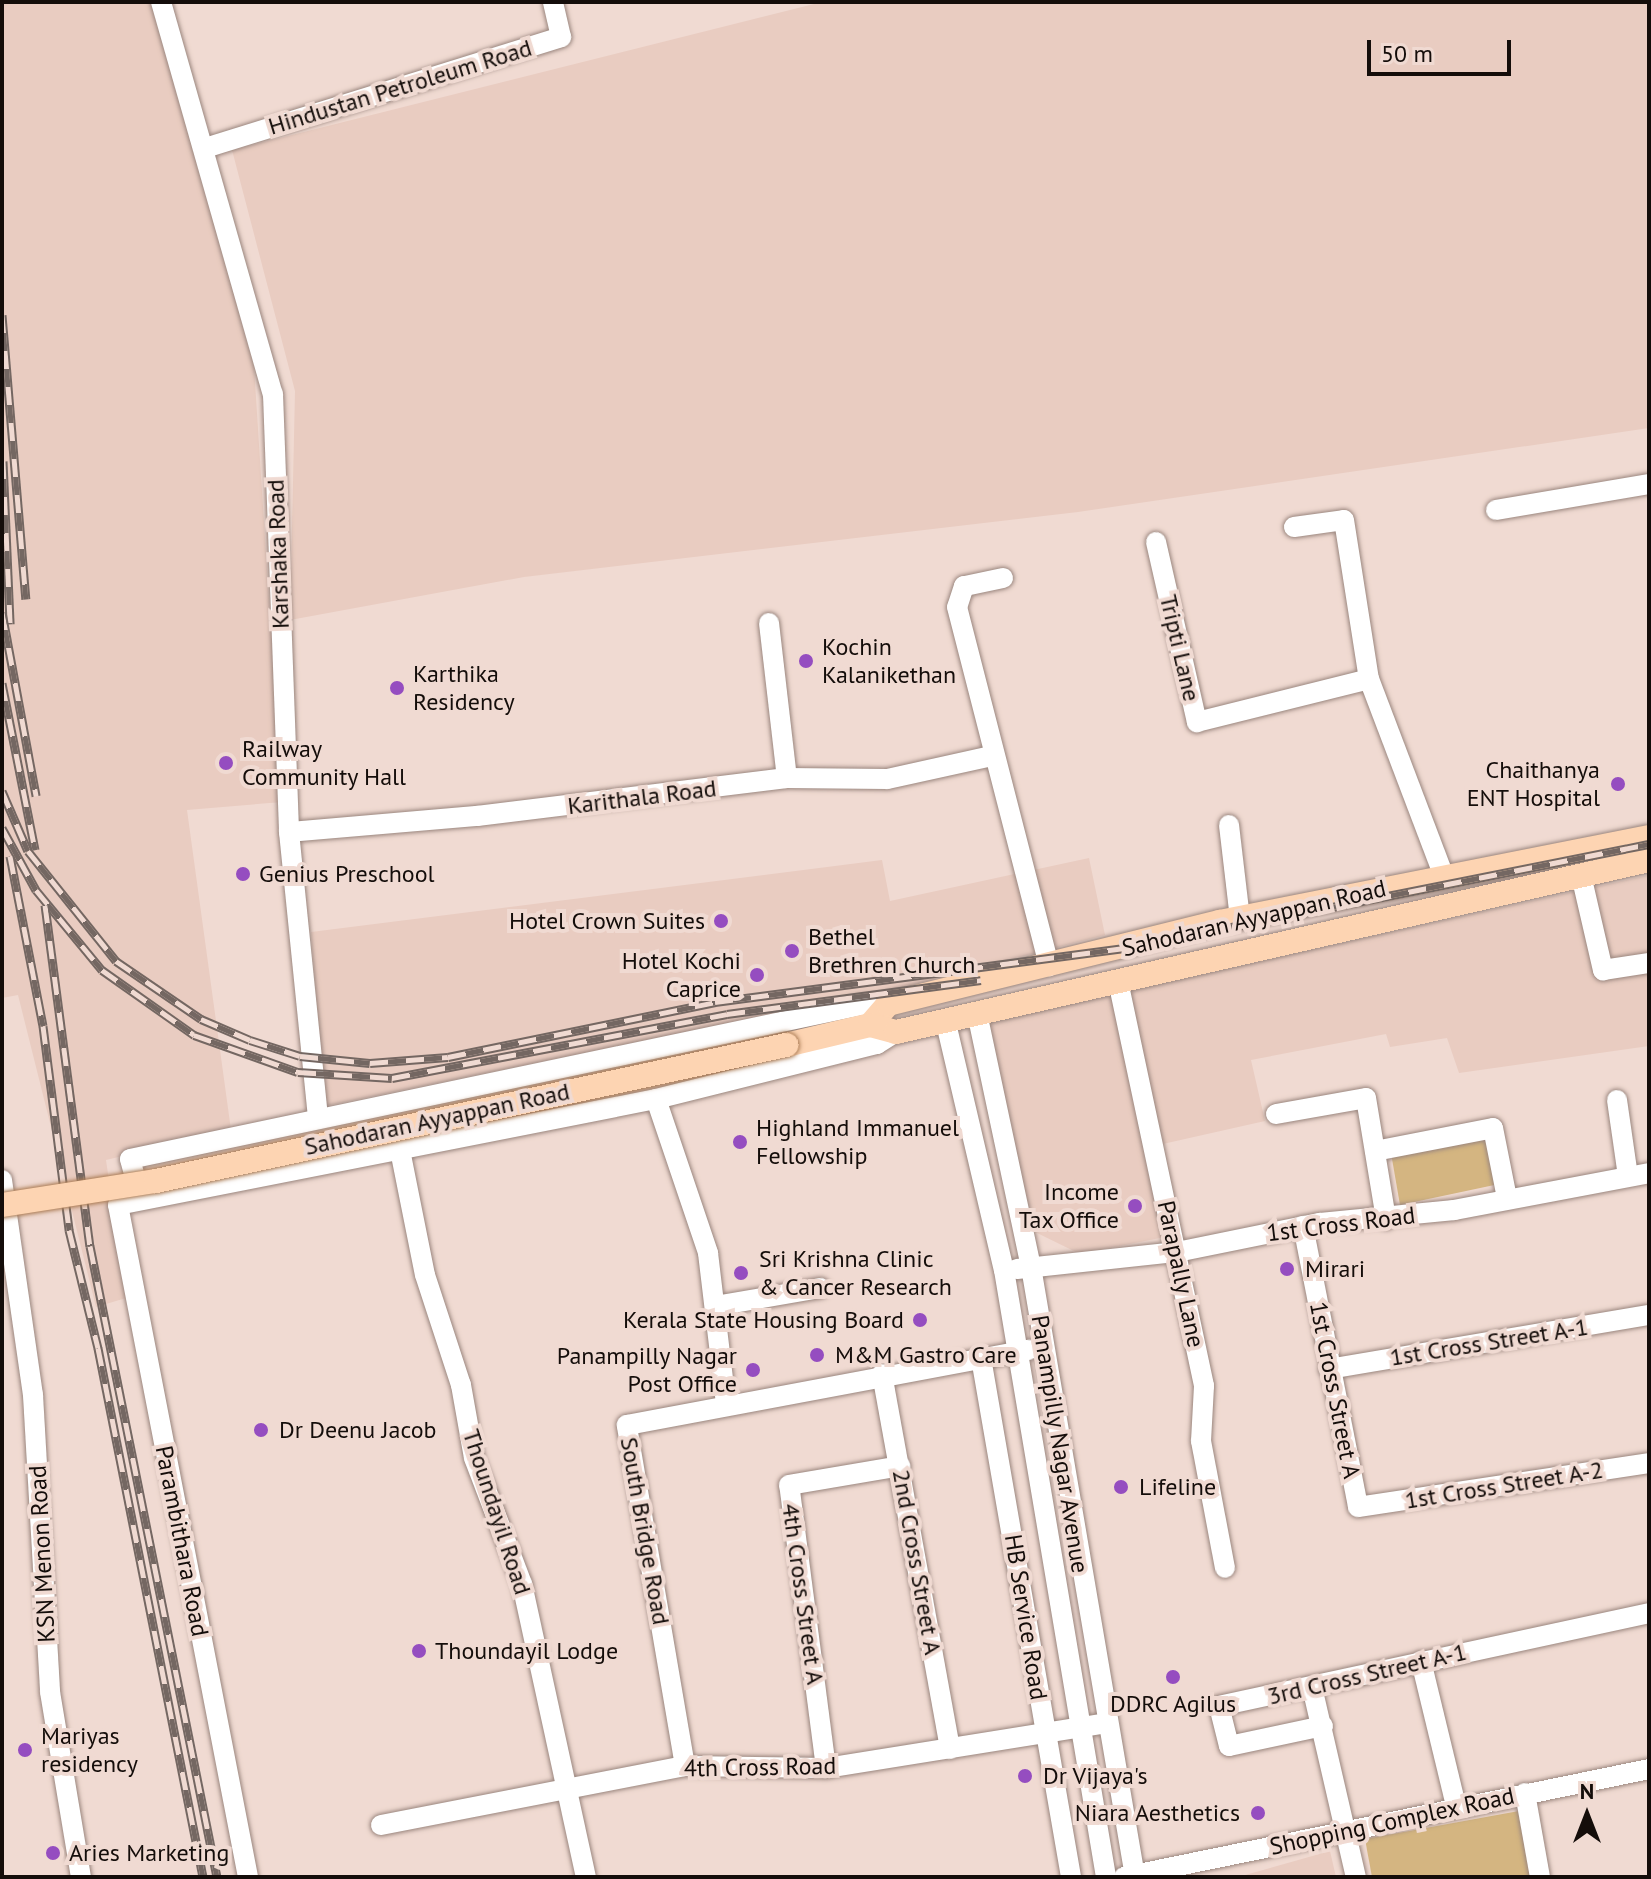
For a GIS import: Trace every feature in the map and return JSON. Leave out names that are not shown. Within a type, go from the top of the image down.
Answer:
[{"type":"main road","name":"Sahodaran Ayyappan Road","points":[[888,1004],[1230,920],[1649,837]]},
{"type":"main road","name":"Sahodaran Ayyappan Road","points":[[2,1205],[156,1181],[870,1025],[896,1032],[1649,860]]},
{"type":"main road","points":[[1230,920],[1231,957]]},
{"type":"main road","points":[[945,1019],[977,984]]},
{"type":"main road","points":[[870,1025],[888,1004]]},
{"type":"street","name":"Karshaka Road","points":[[161,2],[273,394],[289,832],[318,1119]]},
{"type":"street","name":"Hindustan Petroleum Road","points":[[205,148],[561,37],[553,2]]},
{"type":"street","points":[[1496,510],[1649,484]]},
{"type":"street","points":[[1294,527],[1344,520],[1369,679],[1444,876]]},
{"type":"street","name":"Tripti Lane","points":[[1156,542],[1197,722],[1369,679]]},
{"type":"street","points":[[1003,578],[964,586],[957,607],[992,756],[1049,966]]},
{"type":"street","points":[[769,623],[787,778]]},
{"type":"street","name":"Karithala Road","points":[[289,832],[477,816],[787,778],[887,779],[992,756]]},
{"type":"street","points":[[1229,825],[1230,920]]},
{"type":"street","points":[[1581,875],[1603,970],[1649,963]]},
{"type":"street","name":"Parapally Lane","points":[[1118,981],[1204,1386],[1201,1441],[1225,1568]]},
{"type":"street","points":[[888,1004],[862,1005],[130,1159],[141,1200],[656,1099],[877,1044],[896,1032]]},
{"type":"street","name":"Panampilly Nagar Avenue","points":[[977,1013],[1046,1348],[1131,1876]]},
{"type":"street","name":"Panampilly Nagar Avenue","points":[[945,1019],[1004,1270],[1078,1730],[1106,1877]]},
{"type":"street","points":[[1276,1114],[1366,1098],[1386,1219]]},
{"type":"street","points":[[656,1099],[708,1253],[726,1405],[882,1374],[1046,1348]]},
{"type":"street","points":[[1617,1100],[1639,1175]]},
{"type":"street","points":[[1375,1151],[1493,1128],[1507,1198]]},
{"type":"street","name":"Thoundayil Road","points":[[400,1150],[425,1275],[461,1385],[474,1458],[522,1584],[586,1877]]},
{"type":"street","name":"1st Cross Road","points":[[1004,1270],[1177,1252],[1303,1226],[1386,1219],[1639,1175]]},
{"type":"street","name":"KSN Menon Road","points":[[2,1180],[4,1231],[33,1395],[50,1692],[81,1877]]},
{"type":"street","name":"Parambithara Road","points":[[141,1200],[118,1205],[248,1877]]},
{"type":"street","name":"1st Cross Street A","points":[[1303,1226],[1358,1507]]},
{"type":"street","points":[[716,1306],[820,1288]]},
{"type":"street","name":"1st Cross Street A-1","points":[[1329,1369],[1649,1315]]},
{"type":"street","name":"HB Service Road","points":[[981,1358],[1071,1877]]},
{"type":"street","name":"2nd Cross Street A","points":[[882,1374],[950,1749]]},
{"type":"street","name":"South Bridge Road","points":[[685,1766],[627,1425],[726,1405]]},
{"type":"street","name":"1st Cross Street A-2","points":[[1358,1507],[1649,1463]]},
{"type":"street","name":"4th Cross Street A","points":[[826,1768],[789,1485],[900,1466]]},
{"type":"street","name":"3rd Cross Street A-1","points":[[1323,1726],[1229,1746],[1219,1706],[1649,1613]]},
{"type":"street","points":[[1421,1661],[1456,1806]]},
{"type":"street","points":[[1312,1687],[1356,1877]]},
{"type":"street","name":"4th Cross Road","points":[[381,1825],[685,1766],[826,1768],[1046,1736],[1107,1723]]},
{"type":"street","name":"Shopping Complex Road","points":[[1131,1876],[1347,1828],[1649,1769]]},
{"type":"street","points":[[1525,1793],[1540,1877]]},
{"type":"shaded area","points":[[2,2],[153,2],[254,367],[282,802],[187,810],[231,1130],[106,1160],[126,1298],[96,1307],[18,995],[2,998]]},
{"type":"shaded area","points":[[822,2],[1649,2],[1649,428],[1078,512],[524,577],[290,620],[295,391],[232,150]]},
{"type":"shaded area","points":[[1089,858],[1105,935],[904,987],[325,1106],[311,932],[882,860],[890,901]]},
{"type":"shaded area","points":[[1649,875],[1649,1046],[1459,1073],[1447,1038],[1390,1047],[1386,1034],[1251,1060],[1265,1121],[1145,1148],[1165,1237],[1080,1254],[1035,1232],[984,1023]]},
{"type":"shaded area","points":[[1489,1134],[1499,1184],[1400,1205],[1391,1153]]},
{"type":"shaded area","points":[[1519,1811],[1531,1877],[1372,1877],[1365,1839]]},
{"type":"shaded area","points":[[1330,1851],[1336,1877],[1238,1877]]},
{"type":"railway","points":[[2,315],[26,599]]},
{"type":"railway","points":[[3,461],[10,624]]},
{"type":"railway","points":[[2,612],[36,796]]},
{"type":"railway","points":[[2,683],[35,850]]},
{"type":"railway","points":[[2,791],[28,851],[116,961],[201,1019],[250,1040],[300,1056],[370,1063],[448,1057],[715,1002],[1126,948],[1649,844]]},
{"type":"railway","points":[[2,828],[36,890],[102,970],[194,1035],[298,1072],[392,1078],[727,1014],[981,980]]},
{"type":"railway","points":[[10,856],[43,1026],[69,1230],[98,1348],[203,1877]]},
{"type":"railway","points":[[45,905],[90,1246],[217,1877]]},
{"type":"place","name":"Kochin Kalanikethan","points":[[806,661]]},
{"type":"place","name":"Karthika Residency","points":[[397,688]]},
{"type":"place","name":"Railway Community Hall","points":[[226,763]]},
{"type":"place","name":"Chaithanya ENT Hospital","points":[[1618,784]]},
{"type":"place","name":"Genius Preschool","points":[[243,874]]},
{"type":"place","name":"Hotel Crown Suites","points":[[721,921]]},
{"type":"place","name":"Bethel Brethren Church","points":[[792,951]]},
{"type":"place","name":"Hotel Kochi Caprice","points":[[757,975]]},
{"type":"place","name":"Highland Immanuel Fellowship","points":[[740,1142]]},
{"type":"place","name":"Income Tax Office","points":[[1135,1206]]},
{"type":"place","name":"Mirari","points":[[1287,1269]]},
{"type":"place","name":"Sri Krishna Clinic & Cancer Research","points":[[741,1273]]},
{"type":"place","name":"Kerala State Housing Board","points":[[920,1320]]},
{"type":"place","name":"M&M Gastro Care","points":[[817,1355]]},
{"type":"place","name":"Panampilly Nagar Post Office","points":[[753,1370]]},
{"type":"place","name":"Dr Deenu Jacob","points":[[261,1430]]},
{"type":"place","name":"Lifeline","points":[[1121,1487]]},
{"type":"place","name":"Thoundayil Lodge","points":[[419,1651]]},
{"type":"place","name":"DDRC Agilus","points":[[1173,1677]]},
{"type":"place","name":"Mariyas residency","points":[[25,1750]]},
{"type":"place","name":"Dr Vijaya's","points":[[1025,1776]]},
{"type":"place","name":"Niara Aesthetics","points":[[1258,1813]]},
{"type":"place","name":"Aries Marketing","points":[[53,1853]]}]
